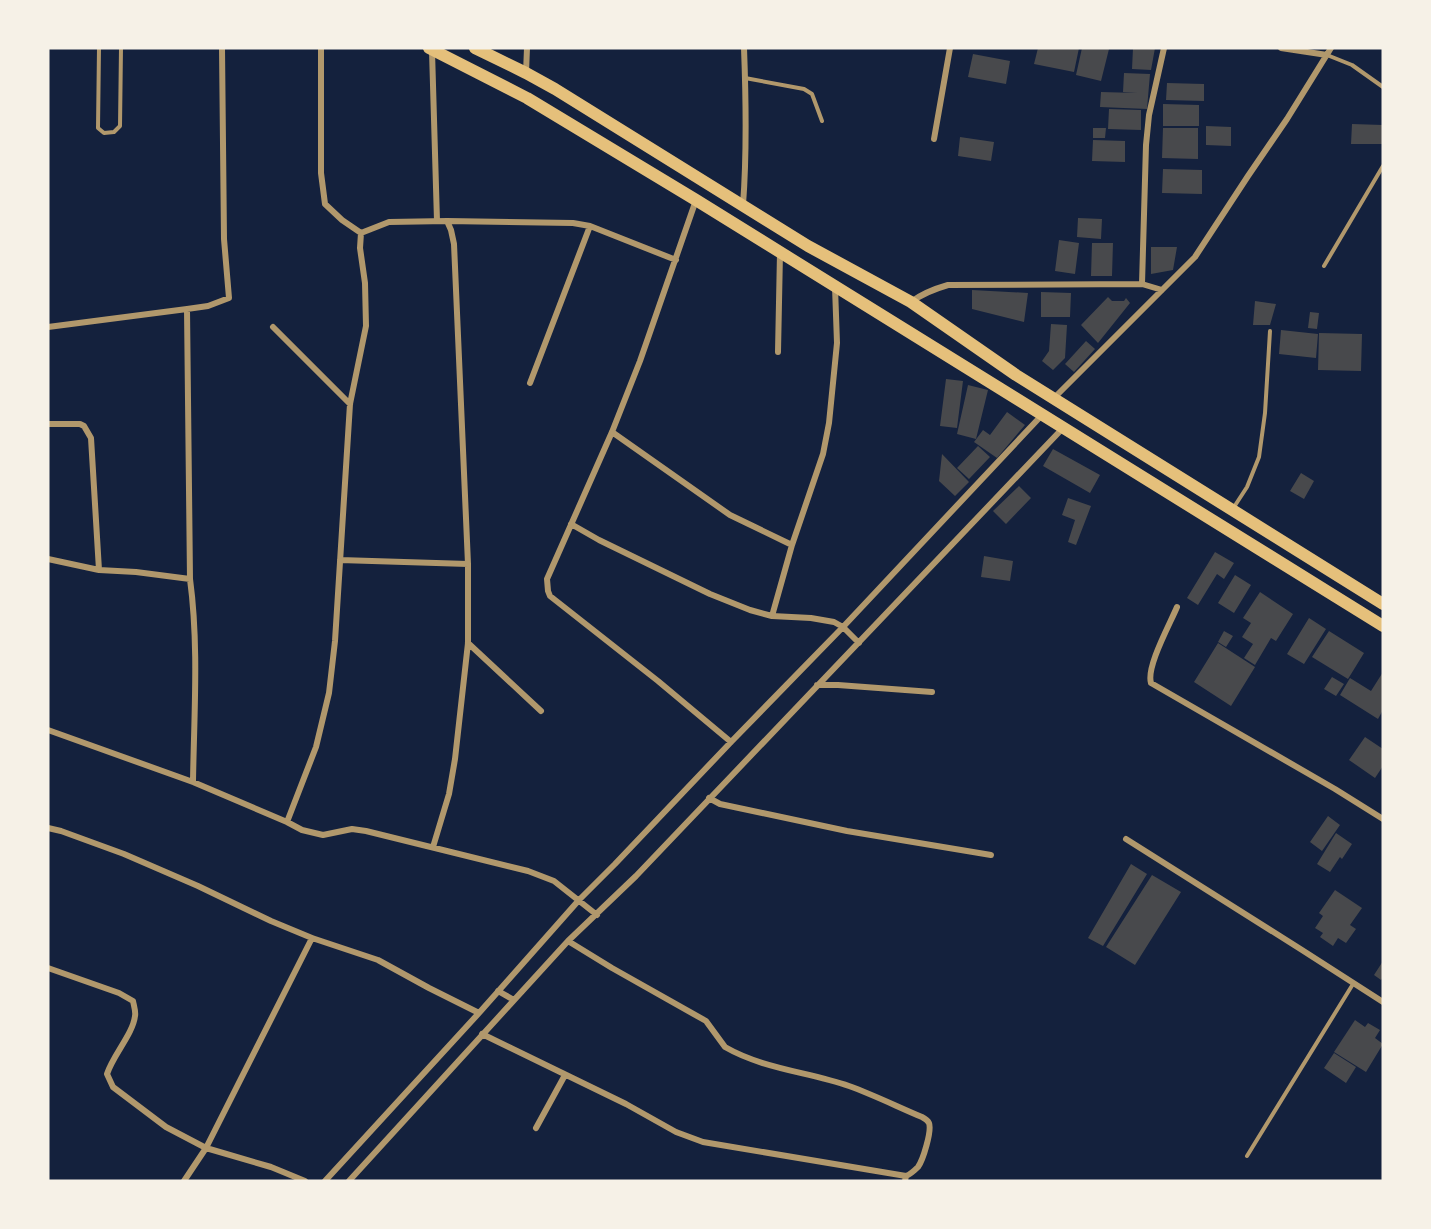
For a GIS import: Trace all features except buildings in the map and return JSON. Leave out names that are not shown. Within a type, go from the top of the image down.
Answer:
[{"type":"main road","points":[[475,48],[526,73],[808,246],[911,302],[1056,400],[1383,604]]},
{"type":"main road","points":[[430,49],[527,98],[696,200],[1383,626]]},
{"type":"main road","points":[[748,209],[760,223],[788,241],[787,248],[780,252]]},
{"type":"main road","points":[[808,246],[798,248],[797,256],[823,273],[832,284]]},
{"type":"street","points":[[48,327],[208,306],[229,298],[224,239],[222,48]]},
{"type":"street","points":[[321,48],[321,173],[325,204],[342,220],[362,233]]},
{"type":"street","points":[[526,73],[527,48]]},
{"type":"street","points":[[744,48],[748,209]]},
{"type":"street","points":[[934,139],[950,48]]},
{"type":"street","points":[[1142,284],[1146,145],[1149,115],[1164,48]]},
{"type":"street","points":[[1281,48],[1327,55]]},
{"type":"street","points":[[1056,400],[1195,257],[1287,119],[1331,48]]},
{"type":"street","points":[[430,49],[437,221]]},
{"type":"street","points":[[696,200],[640,361],[612,432],[547,579],[550,596],[731,742]]},
{"type":"street","points":[[433,847],[455,759],[468,643],[468,564],[454,244],[447,221]]},
{"type":"street","points":[[362,233],[389,222],[573,223],[590,226],[676,260]]},
{"type":"street","points":[[530,383],[590,226]]},
{"type":"street","points":[[287,822],[316,747],[329,693],[336,641],[350,404],[366,326],[365,283],[360,248],[362,233]]},
{"type":"street","points":[[778,352],[780,252]]},
{"type":"street","points":[[772,616],[792,545],[823,454],[829,423],[837,343],[832,284]]},
{"type":"street","points":[[911,302],[922,294],[948,285],[1142,284],[1162,290]]},
{"type":"street","points":[[187,309],[189,579],[193,606],[195,663],[193,782]]},
{"type":"street","points":[[273,327],[350,404]]},
{"type":"street","points":[[325,1181],[580,901],[731,742],[844,629],[1044,416]]},
{"type":"street","points":[[48,424],[80,424],[92,438],[99,570]]},
{"type":"street","points":[[349,1181],[512,999],[636,876],[1061,426]]},
{"type":"street","points":[[612,432],[730,515],[792,545]]},
{"type":"street","points":[[571,524],[710,594],[772,616],[834,622],[857,642]]},
{"type":"street","points":[[48,559],[99,570],[189,579]]},
{"type":"street","points":[[340,560],[468,564]]},
{"type":"street","points":[[1178,607],[1152,667],[1150,678],[1152,683],[1383,819]]},
{"type":"street","points":[[468,643],[541,711]]},
{"type":"street","points":[[817,686],[932,692]]},
{"type":"street","points":[[48,730],[193,782],[302,830],[323,835],[352,829],[366,831],[528,871],[554,881],[596,914]]},
{"type":"street","points":[[709,798],[720,804],[825,827],[991,855]]},
{"type":"street","points":[[48,828],[124,854],[271,921],[312,938],[378,960],[479,1013]]},
{"type":"street","points":[[1126,839],[1383,1002]]},
{"type":"street","points":[[184,1181],[206,1148],[312,938]]},
{"type":"street","points":[[482,1034],[686,1136],[703,1142],[905,1179],[920,1165],[930,1125],[922,1117],[849,1086],[756,1060],[730,1050],[725,1047],[706,1021],[568,941]]},
{"type":"street","points":[[48,968],[119,993],[133,1001],[136,1016],[107,1074],[113,1087],[166,1126],[206,1148],[271,1167],[305,1181]]},
{"type":"street","points":[[499,991],[512,999]]},
{"type":"street","points":[[536,1128],[565,1075]]},
{"type":"lane","points":[[99,48],[98,128],[104,133],[114,132],[120,126],[121,48]]},
{"type":"lane","points":[[1327,55],[1347,63],[1383,87]]},
{"type":"lane","points":[[745,78],[804,89],[812,94],[822,121]]},
{"type":"lane","points":[[1324,266],[1383,166]]},
{"type":"lane","points":[[1232,510],[1247,487],[1259,457],[1266,413],[1270,331]]},
{"type":"lane","points":[[1247,1156],[1353,983]]}]
